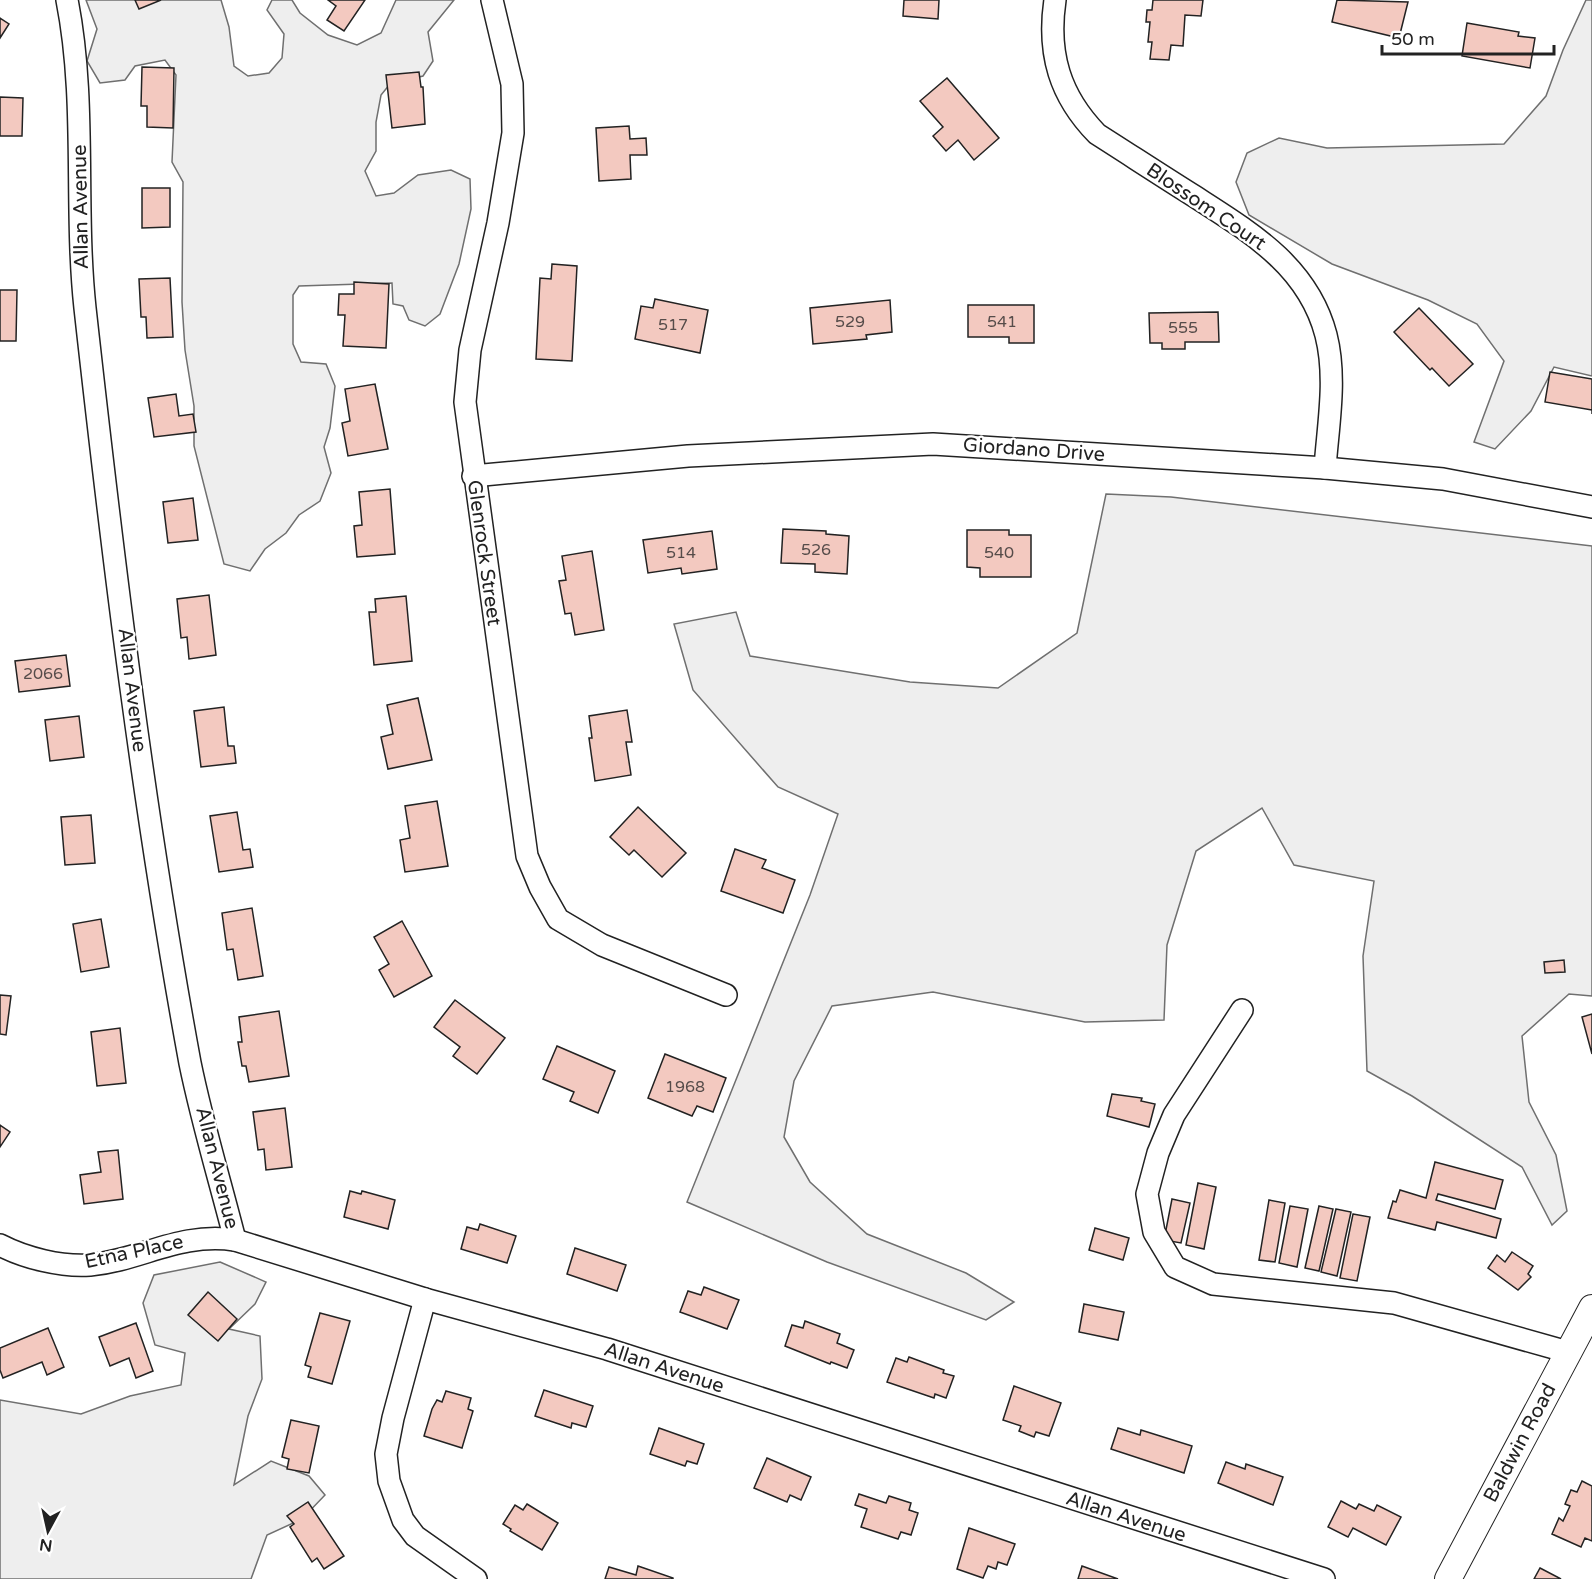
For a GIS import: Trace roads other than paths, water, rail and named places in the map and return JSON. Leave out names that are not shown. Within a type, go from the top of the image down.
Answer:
[{"type":"street","name":"Allan Avenue","points":[[68,0],[73,29],[79,110],[81,270],[142,770],[191,1066],[235,1240],[425,1299],[607,1349],[1324,1579]]},
{"type":"street","name":"Glenrock Street","points":[[492,0],[512,84],[513,133],[498,223],[470,350],[465,402],[473,476],[527,856],[540,887],[558,920],[602,945],[726,995]]},
{"type":"street","name":"Blossom Court","points":[[1055,0],[1052,17],[1054,53],[1062,84],[1076,112],[1098,134],[1261,240],[1298,277],[1318,310],[1326,337],[1331,374],[1325,468]]},
{"type":"street","name":"Giordano Drive","points":[[473,476],[688,456],[933,444],[1325,468],[1443,479],[1592,507]]},
{"type":"street","points":[[1242,1010],[1174,1115],[1158,1154],[1147,1194],[1154,1232],[1175,1267],[1213,1284],[1394,1303],[1568,1352]]},
{"type":"street","name":"Etna Place","points":[[0,1245],[49,1262],[89,1265],[129,1257],[171,1243],[212,1237],[235,1240]]},
{"type":"street","points":[[425,1299],[393,1418],[386,1454],[389,1481],[403,1520],[416,1536],[476,1579]]},
{"type":"street","name":"Baldwin Road","points":[[1448,1579],[1592,1308]]}]
